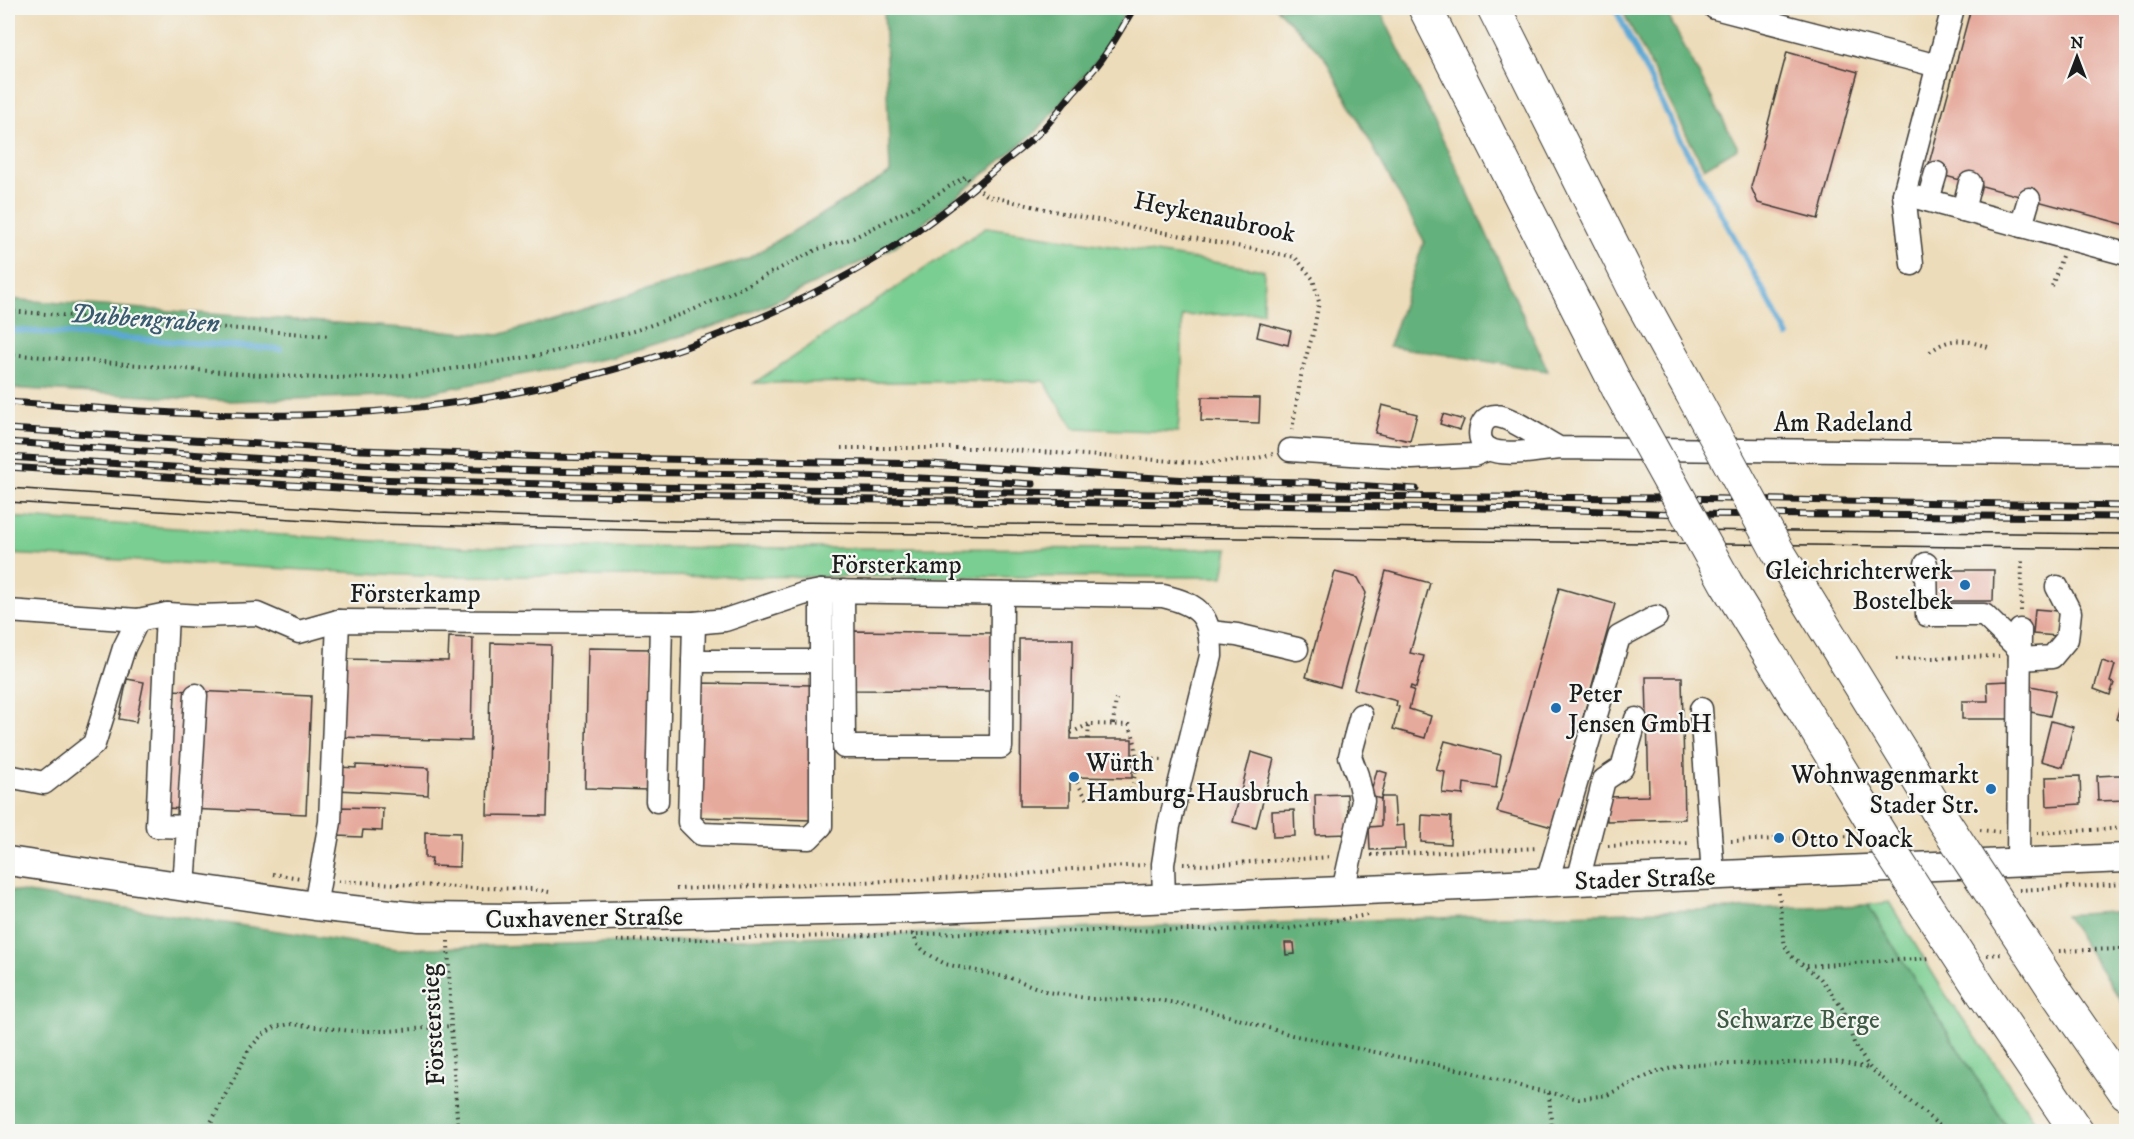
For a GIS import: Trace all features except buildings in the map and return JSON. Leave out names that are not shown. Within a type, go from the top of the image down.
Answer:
[{"type":"highway","points":[[1425,8],[1618,388],[1726,583],[1886,844],[2077,1131]]},
{"type":"highway","points":[[1494,8],[1633,286],[1777,550],[1945,823],[2054,988],[2127,1093]]},
{"type":"main road","name":"Stader Straße","points":[[1164,898],[2127,858]]},
{"type":"main road","name":"Cuxhavener Straße","points":[[8,861],[184,887],[317,893],[419,917],[641,916],[911,909],[1164,898]]},
{"type":"street","points":[[1715,8],[1938,66]]},
{"type":"street","points":[[1912,264],[1904,194],[1953,8]]},
{"type":"street","points":[[1928,200],[1936,173]]},
{"type":"street","points":[[1963,210],[1970,183]]},
{"type":"street","points":[[1904,194],[2127,254]]},
{"type":"street","points":[[2021,226],[2029,199]]},
{"type":"street","name":"Am Radeland","points":[[1559,448],[1496,415],[1482,423],[1480,430],[1483,444],[1489,449],[1513,452],[1559,448],[2127,454]]},
{"type":"street","points":[[1290,450],[1412,458],[1474,455],[1489,449]]},
{"type":"street","points":[[1926,564],[1926,615],[1984,615],[2018,645],[2052,657],[2067,639],[2070,612],[2057,588]]},
{"type":"street","points":[[832,591],[844,747],[1001,747],[1002,594]]},
{"type":"street","points":[[694,623],[689,822],[701,834],[809,838],[821,826],[821,661],[832,591]]},
{"type":"street","name":"Försterkamp","points":[[166,615],[257,614],[299,632],[338,621],[694,623],[725,620],[803,594],[832,591],[1163,596],[1185,601],[1199,610],[1210,632]]},
{"type":"street","points":[[8,611],[138,620],[166,615],[157,826],[188,827]]},
{"type":"street","points":[[1547,882],[1619,637],[1656,617]]},
{"type":"street","points":[[8,776],[44,783],[94,744],[124,648],[138,620]]},
{"type":"street","points":[[317,893],[330,822],[338,621]]},
{"type":"street","points":[[657,801],[661,623]]},
{"type":"street","points":[[1164,898],[1163,864],[1168,826],[1211,656],[1210,632],[1238,635],[1297,649]]},
{"type":"street","points":[[2018,645],[2018,862]]},
{"type":"street","points":[[693,661],[821,661]]},
{"type":"street","points":[[184,887],[196,695]]},
{"type":"street","points":[[1701,709],[1713,875]]},
{"type":"street","points":[[1343,891],[1362,801],[1350,756],[1361,714]]},
{"type":"street","points":[[1578,880],[1604,780],[1622,768],[1636,719]]},
{"type":"path","name":"Heykenaubrook","points":[[8,354],[309,378],[387,377],[462,369],[541,355],[637,330],[688,312],[818,249],[862,234],[928,200],[966,176],[975,187],[988,196],[1076,216],[1295,257],[1313,279],[1319,302],[1297,393],[1290,450]]},
{"type":"path","points":[[2052,286],[2058,266]]},
{"type":"path","points":[[8,311],[330,336]]},
{"type":"path","points":[[1930,352],[1939,345],[1962,339],[1988,347]]},
{"type":"path","points":[[841,448],[982,448],[1202,463],[1251,460],[1290,450]]},
{"type":"path","points":[[1896,659],[1998,656],[2018,645],[2022,561]]},
{"type":"path","points":[[1113,724],[1116,699]]},
{"type":"path","points":[[1088,739],[1089,724]]},
{"type":"path","points":[[1071,733],[1089,724],[1129,725],[1136,740],[1136,776],[1127,802]]},
{"type":"path","points":[[1136,759],[1168,760],[1184,765]]},
{"type":"path","points":[[1074,777],[1089,803]]},
{"type":"path","points":[[2041,832],[2127,828]]},
{"type":"path","points":[[675,889],[995,877],[1072,868],[1163,864]]},
{"type":"path","points":[[1779,872],[1780,911],[1785,946],[1791,956],[1820,978],[1842,1008],[1855,1046],[1870,1068],[1947,1131]]},
{"type":"path","points":[[264,873],[317,893],[532,888],[559,894]]},
{"type":"path","points":[[2044,889],[2127,884]]},
{"type":"path","points":[[911,909],[912,930],[917,944],[925,952],[945,964],[1014,979],[1059,994],[1092,999],[1158,1000],[1197,1007],[1292,1035],[1467,1071],[1579,1099],[1607,1095],[1654,1073],[1683,1065],[1838,1062],[1870,1068]]},
{"type":"path","name":"Försterstieg","points":[[449,917],[451,1026],[458,1131]]},
{"type":"path","points":[[2074,950],[2120,948],[2127,951]]},
{"type":"path","points":[[1806,966],[1927,959]]},
{"type":"path","points":[[206,1131],[249,1049],[262,1035],[274,1027],[291,1024],[352,1031],[389,1031],[451,1026]]},
{"type":"path","points":[[1549,1093],[1552,1131]]},
{"type":"green space","points":[[884,8],[1127,8],[1102,55],[1037,131],[894,247],[737,319],[613,357],[415,395],[230,401],[8,388],[8,299],[499,335],[747,259],[890,173]]},
{"type":"green space","points":[[1276,8],[1379,8],[1466,188],[1548,371],[1389,346],[1424,241],[1323,55]]},
{"type":"green space","points":[[1621,8],[1664,8],[1738,148],[1704,168]]},
{"type":"green space","points":[[987,227],[1264,270],[1263,312],[1182,316],[1178,432],[1074,428],[1044,381],[754,383]]},
{"type":"green space","points":[[8,517],[465,547],[1228,549],[1223,577],[421,576],[8,554]]},
{"type":"green space","name":"Schwarze Berge","points":[[8,890],[397,949],[1868,905],[2009,1131],[8,1131]]},
{"type":"green space","points":[[1889,902],[1946,995],[2042,1131],[2009,1131],[1868,905]]},
{"type":"green space","points":[[2126,911],[2126,1008],[2065,915]]},
{"type":"waterway","points":[[1615,8],[1677,133],[1788,336]]},
{"type":"waterway","name":"Dubbengraben","points":[[8,330],[280,349]]},
{"type":"tram line","points":[[8,488],[374,512],[674,521],[2126,534]]},
{"type":"tram line","points":[[8,502],[375,524],[676,531],[2126,549]]},
{"type":"railway","points":[[8,402],[249,415],[397,410],[532,389],[599,374],[665,354],[729,331],[791,304],[870,262],[923,227],[974,188],[1043,129],[1093,71],[1134,8]]},
{"type":"railway","points":[[8,429],[361,450],[548,457],[930,464],[1189,480],[1306,482],[1416,489]]},
{"type":"railway","points":[[8,442],[275,460],[409,466],[543,471],[849,476],[1033,484]]},
{"type":"railway","points":[[8,457],[371,479],[653,487],[1297,496],[1674,498],[2126,506]]},
{"type":"railway","points":[[8,467],[371,490],[503,495],[1552,509],[1679,514],[2126,517]]},
{"type":"place","name":"Gleichrichterwerk Bostelbek","points":[[1965,585]]},
{"type":"place","name":"Peter Jensen GmbH","points":[[1556,708]]},
{"type":"place","name":"Würth Hamburg-Hausbruch","points":[[1074,777]]},
{"type":"place","name":"Wohnwagenmarkt Stader Str.","points":[[1991,789]]},
{"type":"place","name":"Otto Noack","points":[[1779,838]]}]
